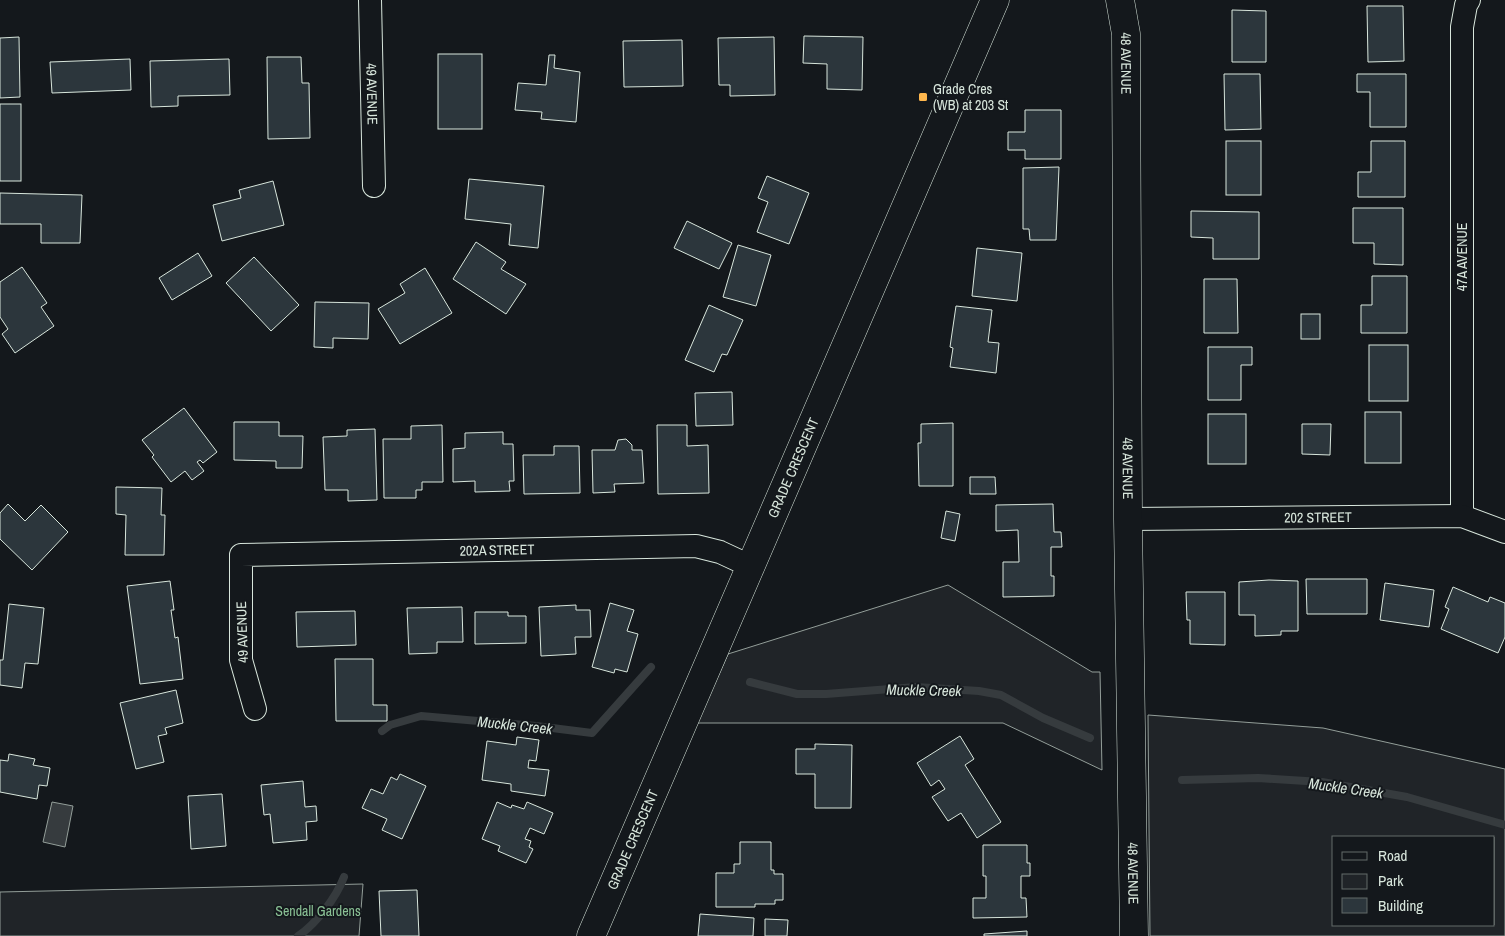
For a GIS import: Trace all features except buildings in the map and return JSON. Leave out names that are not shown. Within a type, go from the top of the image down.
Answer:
[{"type":"street","name":"49 AVENUE","points":[[370,0],[374,186]]},
{"type":"street","name":"GRADE CRESCENT","points":[[592,936],[995,0]]},
{"type":"street","name":"48 AVENUE","points":[[1120,0],[1126,34],[1128,519],[1134,936]]},
{"type":"street","name":"47A AVENUE","points":[[1462,516],[1462,27],[1466,5],[1469,0]]},
{"type":"street","name":"202 STREET","points":[[1128,519],[1462,516],[1505,532]]},
{"type":"street","name":"202A STREET","points":[[241,555],[696,546],[720,552],[750,566]]},
{"type":"street","name":"49 AVENUE","points":[[241,555],[241,660],[255,708]]},
{"type":"green space","points":[[948,585],[1092,672],[1100,672],[1102,770],[1003,723],[697,723],[728,654]]},
{"type":"green space","points":[[1148,715],[1323,728],[1505,769],[1505,936],[1150,936]]},
{"type":"green space","name":"Sendall Gardens","points":[[363,884],[359,936],[0,936],[0,892]]},
{"type":"shaded area","points":[[52,802],[73,806],[65,847],[43,842]]},
{"type":"waterway","name":"Muckle Creek","points":[[382,731],[390,725],[421,716],[592,733],[651,667]]},
{"type":"waterway","name":"Muckle Creek","points":[[750,682],[797,694],[826,694],[916,687],[979,691],[1001,695],[1043,718],[1090,738]]},
{"type":"waterway","name":"Muckle Creek","points":[[1182,780],[1258,778],[1322,782],[1407,797],[1505,825]]},
{"type":"waterway","name":"Muckle Creek","points":[[298,936],[312,925],[325,910],[344,877]]},
{"type":"place","name":"Grade Cres (WB) at 203 St","points":[[923,97]]}]
